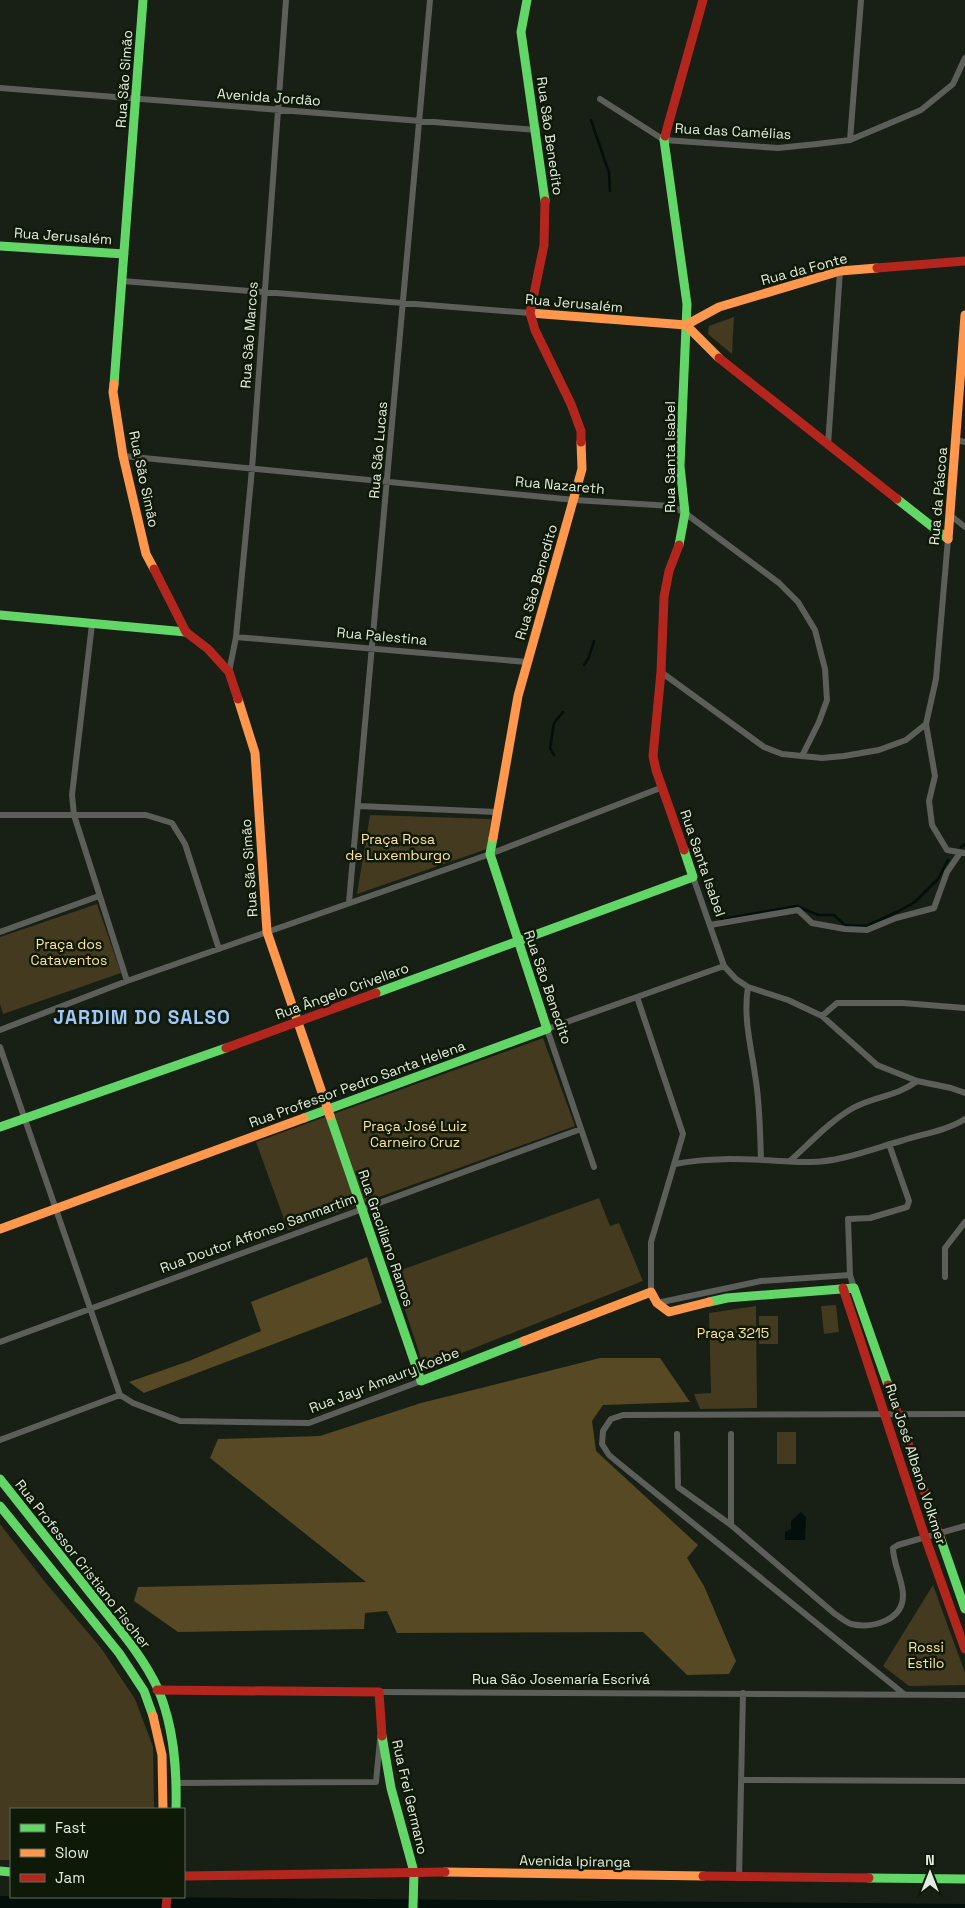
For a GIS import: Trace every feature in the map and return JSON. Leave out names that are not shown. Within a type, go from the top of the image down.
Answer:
[{"type":"street","name":"Rua São Simão","points":[[144,0],[113,392],[123,456],[146,554],[186,632],[208,649],[229,672],[255,753],[267,932]]},
{"type":"street","name":"Rua São Marcos","points":[[229,672],[236,637],[252,469],[286,0]]},
{"type":"street","name":"Rua São Lucas","points":[[350,902],[430,0]]},
{"type":"street","name":"Rua São Benedito","points":[[527,0],[520,32],[537,130],[545,194],[544,245],[530,313],[535,330],[572,404],[581,431],[582,469],[575,500],[518,696],[490,854],[517,941],[594,1167]]},
{"type":"street","name":"Rua Santa Isabel","points":[[703,0],[664,140],[687,304],[680,466],[685,513],[679,544],[669,571],[664,597],[661,672],[653,756],[656,770],[724,966]]},
{"type":"street","points":[[850,140],[861,0]]},
{"type":"street","name":"Rua das Camélias","points":[[600,99],[664,140],[778,148],[850,140],[921,110],[953,84],[965,58]]},
{"type":"street","name":"Avenida Jordão","points":[[0,88],[537,130]]},
{"type":"street","name":"Rua Jerusalém","points":[[0,246],[124,254]]},
{"type":"street","name":"Rua da Fonte","points":[[686,325],[719,307],[840,271],[965,261]]},
{"type":"street","points":[[828,445],[840,271]]},
{"type":"street","name":"Rua Jerusalém","points":[[122,280],[686,325]]},
{"type":"street","name":"Rua da Páscoa","points":[[926,724],[936,679],[950,515],[961,441],[965,315]]},
{"type":"street","points":[[686,325],[721,360],[948,538]]},
{"type":"street","name":"Rua Nazareth","points":[[123,456],[575,500],[672,506],[685,513],[779,583],[798,602],[816,630],[825,669],[827,700],[819,722],[802,756]]},
{"type":"street","points":[[950,515],[965,527]]},
{"type":"street","points":[[0,615],[186,632]]},
{"type":"street","points":[[92,624],[72,795],[74,815],[127,981]]},
{"type":"street","name":"Rua Palestina","points":[[236,637],[527,662]]},
{"type":"street","points":[[661,672],[764,746],[782,754],[822,758],[879,750],[906,740],[926,724],[935,776],[928,801],[932,825],[947,850],[962,853],[947,872],[934,908],[896,918],[867,930],[846,929],[812,923],[798,910],[710,925]]},
{"type":"street","points":[[0,1030],[127,981],[490,854],[663,788]]},
{"type":"street","points":[[358,806],[497,812]]},
{"type":"street","points":[[0,814],[146,815],[172,824],[185,844],[219,949]]},
{"type":"street","name":"Rua Ângelo Crivellaro","points":[[0,1127],[298,1022],[693,877]]},
{"type":"street","points":[[0,932],[99,896]]},
{"type":"street","name":"Rua Graciliano Ramos","points":[[267,932],[421,1382]]},
{"type":"street","points":[[724,966],[736,979],[748,987],[788,1000],[822,1016],[877,1065],[917,1081],[965,1093]]},
{"type":"street","name":"Rua Professor Pedro Santa Helena","points":[[0,1229],[547,1028],[724,966]]},
{"type":"street","points":[[748,987],[745,1004],[747,1031],[756,1076],[761,1160]]},
{"type":"street","points":[[637,997],[683,1134],[676,1164],[651,1242],[651,1292],[657,1303],[669,1312],[727,1298],[854,1288],[850,1275],[848,1219],[870,1218],[907,1207],[908,1201],[889,1144]]},
{"type":"street","points":[[822,1016],[836,1003],[903,1003],[965,1008]]},
{"type":"street","points":[[0,1046],[120,1395],[0,1440]]},
{"type":"street","points":[[791,1160],[828,1126],[854,1107],[905,1090],[917,1081]]},
{"type":"street","points":[[676,1164],[699,1159],[791,1160],[809,1162],[831,1160],[938,1130],[965,1119]]},
{"type":"street","name":"Rua Doutor Affonso Sanmartim","points":[[0,1342],[581,1129]]},
{"type":"street","points":[[945,1276],[946,1248],[965,1222]]},
{"type":"street","points":[[657,1303],[761,1281],[850,1275]]},
{"type":"street","name":"Rua José Albano Volkmer","points":[[843,1288],[886,1414],[925,1538],[965,1648]]},
{"type":"street","name":"Rua José Albano Volkmer","points":[[854,1288],[965,1609]]},
{"type":"street","name":"Rua Jayr Amaury Koebe","points":[[120,1395],[133,1403],[180,1421],[309,1423],[421,1382],[651,1292]]},
{"type":"street","points":[[904,1694],[609,1455],[602,1444],[603,1431],[611,1419],[623,1415],[965,1414]]},
{"type":"street","points":[[677,1434],[678,1487],[731,1525],[834,1614],[849,1624],[866,1626],[880,1624],[902,1606],[903,1593],[894,1548],[898,1545],[965,1526]]},
{"type":"street","points":[[731,1434],[731,1525]]},
{"type":"street","name":"Rua Professor Cristiano Fischer","points":[[0,1479],[129,1642],[157,1690],[176,1756],[176,1808]]},
{"type":"street","points":[[2,1508],[16,1500]]},
{"type":"street","name":"Rua Professor Cristiano Fischer","points":[[2,1508],[119,1653],[144,1691],[152,1711],[162,1755],[163,1808]]},
{"type":"street","points":[[949,1603],[961,1598]]},
{"type":"street","name":"Rua São Josemaría Escrivá","points":[[157,1690],[965,1695]]},
{"type":"street","points":[[144,1691],[170,1730]]},
{"type":"street","name":"Rua Frei Germano","points":[[379,1692],[381,1732],[391,1788],[414,1872],[413,1908]]},
{"type":"street","points":[[739,1878],[743,1693]]},
{"type":"street","points":[[177,1783],[376,1782],[381,1732]]},
{"type":"street","points":[[741,1780],[965,1781]]},
{"type":"street","name":"Avenida Ipiranga","points":[[185,1876],[414,1872],[739,1878],[965,1879]]},
{"type":"green space","points":[[734,317],[732,354],[708,334],[709,326]]},
{"type":"green space","name":"Praça Rosa de Luxemburgo","points":[[370,815],[491,819],[487,849],[357,894]]},
{"type":"green space","name":"Praça dos Cataventos","points":[[97,904],[121,973],[3,1014],[0,1004],[0,937]]},
{"type":"green space","name":"Praça José Luiz Carneiro Cruz","points":[[543,1038],[575,1126],[288,1230],[256,1142]]},
{"type":"green space","points":[[599,1198],[610,1226],[619,1223],[643,1281],[424,1368],[393,1273]]},
{"type":"green space","points":[[836,1305],[839,1332],[824,1334],[821,1306]]},
{"type":"green space","name":"Praça 3215","points":[[756,1306],[757,1408],[700,1409],[694,1394],[711,1393],[709,1313]]},
{"type":"green space","points":[[759,1316],[778,1316],[778,1344],[759,1344]]},
{"type":"green space","points":[[777,1432],[796,1432],[796,1464],[777,1464]]},
{"type":"green space","points":[[0,1524],[45,1582],[101,1648],[135,1699],[153,1747],[154,1808],[10,1808],[10,1860],[0,1860]]},
{"type":"green space","name":"Rossi Estilo","points":[[933,1585],[965,1673],[965,1685],[909,1686],[883,1666]]},
{"type":"shaded area","points":[[367,1257],[382,1303],[144,1393],[129,1382],[189,1361],[261,1331],[251,1302]]},
{"type":"shaded area","points":[[600,1358],[660,1358],[690,1402],[603,1405],[592,1421],[596,1451],[698,1545],[687,1558],[704,1586],[736,1661],[729,1674],[687,1675],[643,1632],[397,1633],[387,1611],[365,1613],[364,1629],[178,1632],[134,1601],[138,1587],[366,1582],[210,1458],[218,1439],[320,1436],[421,1403]]},
{"type":"shaded area","points":[[801,1512],[806,1517],[805,1540],[785,1540],[785,1532],[791,1529],[791,1521]]},
{"type":"shaded area","points":[[0,1896],[10,1896],[10,1898],[185,1898],[965,1904],[965,1908],[0,1908]]},
{"type":"waterway","points":[[591,120],[609,173],[610,191]]},
{"type":"waterway","points":[[584,665],[589,657],[594,641]]},
{"type":"waterway","points":[[554,755],[550,748],[554,723],[563,712]]},
{"type":"waterway","points":[[961,847],[965,844]]},
{"type":"waterway","points":[[718,915],[722,919],[797,906],[818,915],[834,915],[845,925],[866,926],[915,902],[938,879],[948,860]]},
{"type":"traffic: fast","points":[[114,384],[143,0]]},
{"type":"traffic: fast","points":[[527,0],[521,32],[545,201]]},
{"type":"traffic: fast","points":[[665,136],[664,140],[687,304],[680,466],[685,513],[679,545]]},
{"type":"traffic: fast","points":[[0,246],[124,254]]},
{"type":"traffic: fast","points":[[897,499],[948,539]]},
{"type":"traffic: fast","points":[[0,615],[186,632]]},
{"type":"traffic: fast","points":[[304,1118],[547,1029],[490,854],[493,838]]},
{"type":"traffic: fast","points":[[376,993],[693,877],[684,850]]},
{"type":"traffic: fast","points":[[0,1127],[226,1048]]},
{"type":"traffic: fast","points":[[330,1116],[421,1381],[524,1341]]},
{"type":"traffic: fast","points":[[709,1302],[727,1298],[854,1288],[888,1385]]},
{"type":"traffic: fast","points":[[0,1479],[121,1631],[152,1677],[163,1703],[171,1733],[175,1763],[176,1808]]},
{"type":"traffic: fast","points":[[0,1506],[119,1653],[144,1691],[153,1716]]},
{"type":"traffic: fast","points":[[940,1537],[965,1609]]},
{"type":"traffic: fast","points":[[382,1736],[391,1788],[414,1872],[413,1908]]},
{"type":"traffic: fast","points":[[0,1871],[10,1872]]},
{"type":"traffic: fast","points":[[869,1878],[965,1879]]},
{"type":"traffic: slow","points":[[686,325],[719,307],[840,271],[877,268]]},
{"type":"traffic: slow","points":[[530,313],[686,325],[719,358]]},
{"type":"traffic: slow","points":[[948,539],[965,315]]},
{"type":"traffic: slow","points":[[114,384],[113,392],[123,456],[146,554],[154,569]]},
{"type":"traffic: slow","points":[[493,838],[518,696],[582,469],[581,442]]},
{"type":"traffic: slow","points":[[238,699],[255,753],[267,932],[330,1116]]},
{"type":"traffic: slow","points":[[0,1229],[304,1118]]},
{"type":"traffic: slow","points":[[524,1341],[651,1292],[657,1303],[669,1312],[709,1302]]},
{"type":"traffic: slow","points":[[153,1716],[162,1755],[163,1808]]},
{"type":"traffic: slow","points":[[445,1872],[703,1876]]},
{"type":"traffic: jam","points":[[665,136],[703,0]]},
{"type":"traffic: jam","points":[[545,201],[544,245],[530,313],[535,330],[571,404],[581,431],[581,442]]},
{"type":"traffic: jam","points":[[877,268],[965,261]]},
{"type":"traffic: jam","points":[[719,358],[897,499]]},
{"type":"traffic: jam","points":[[679,545],[669,571],[664,597],[661,672],[653,756],[656,770],[684,850]]},
{"type":"traffic: jam","points":[[154,569],[186,632],[208,649],[229,672],[238,699]]},
{"type":"traffic: jam","points":[[226,1048],[376,993]]},
{"type":"traffic: jam","points":[[843,1288],[925,1537],[965,1649]]},
{"type":"traffic: jam","points":[[888,1385],[940,1537]]},
{"type":"traffic: jam","points":[[157,1690],[379,1692],[382,1736]]},
{"type":"traffic: jam","points":[[185,1876],[445,1872]]},
{"type":"traffic: jam","points":[[703,1876],[869,1878]]},
{"type":"traffic: jam","points":[[166,1908],[167,1898]]},
{"type":"district","name":"JARDIM DO SALSO","points":[[142,1017]]}]
